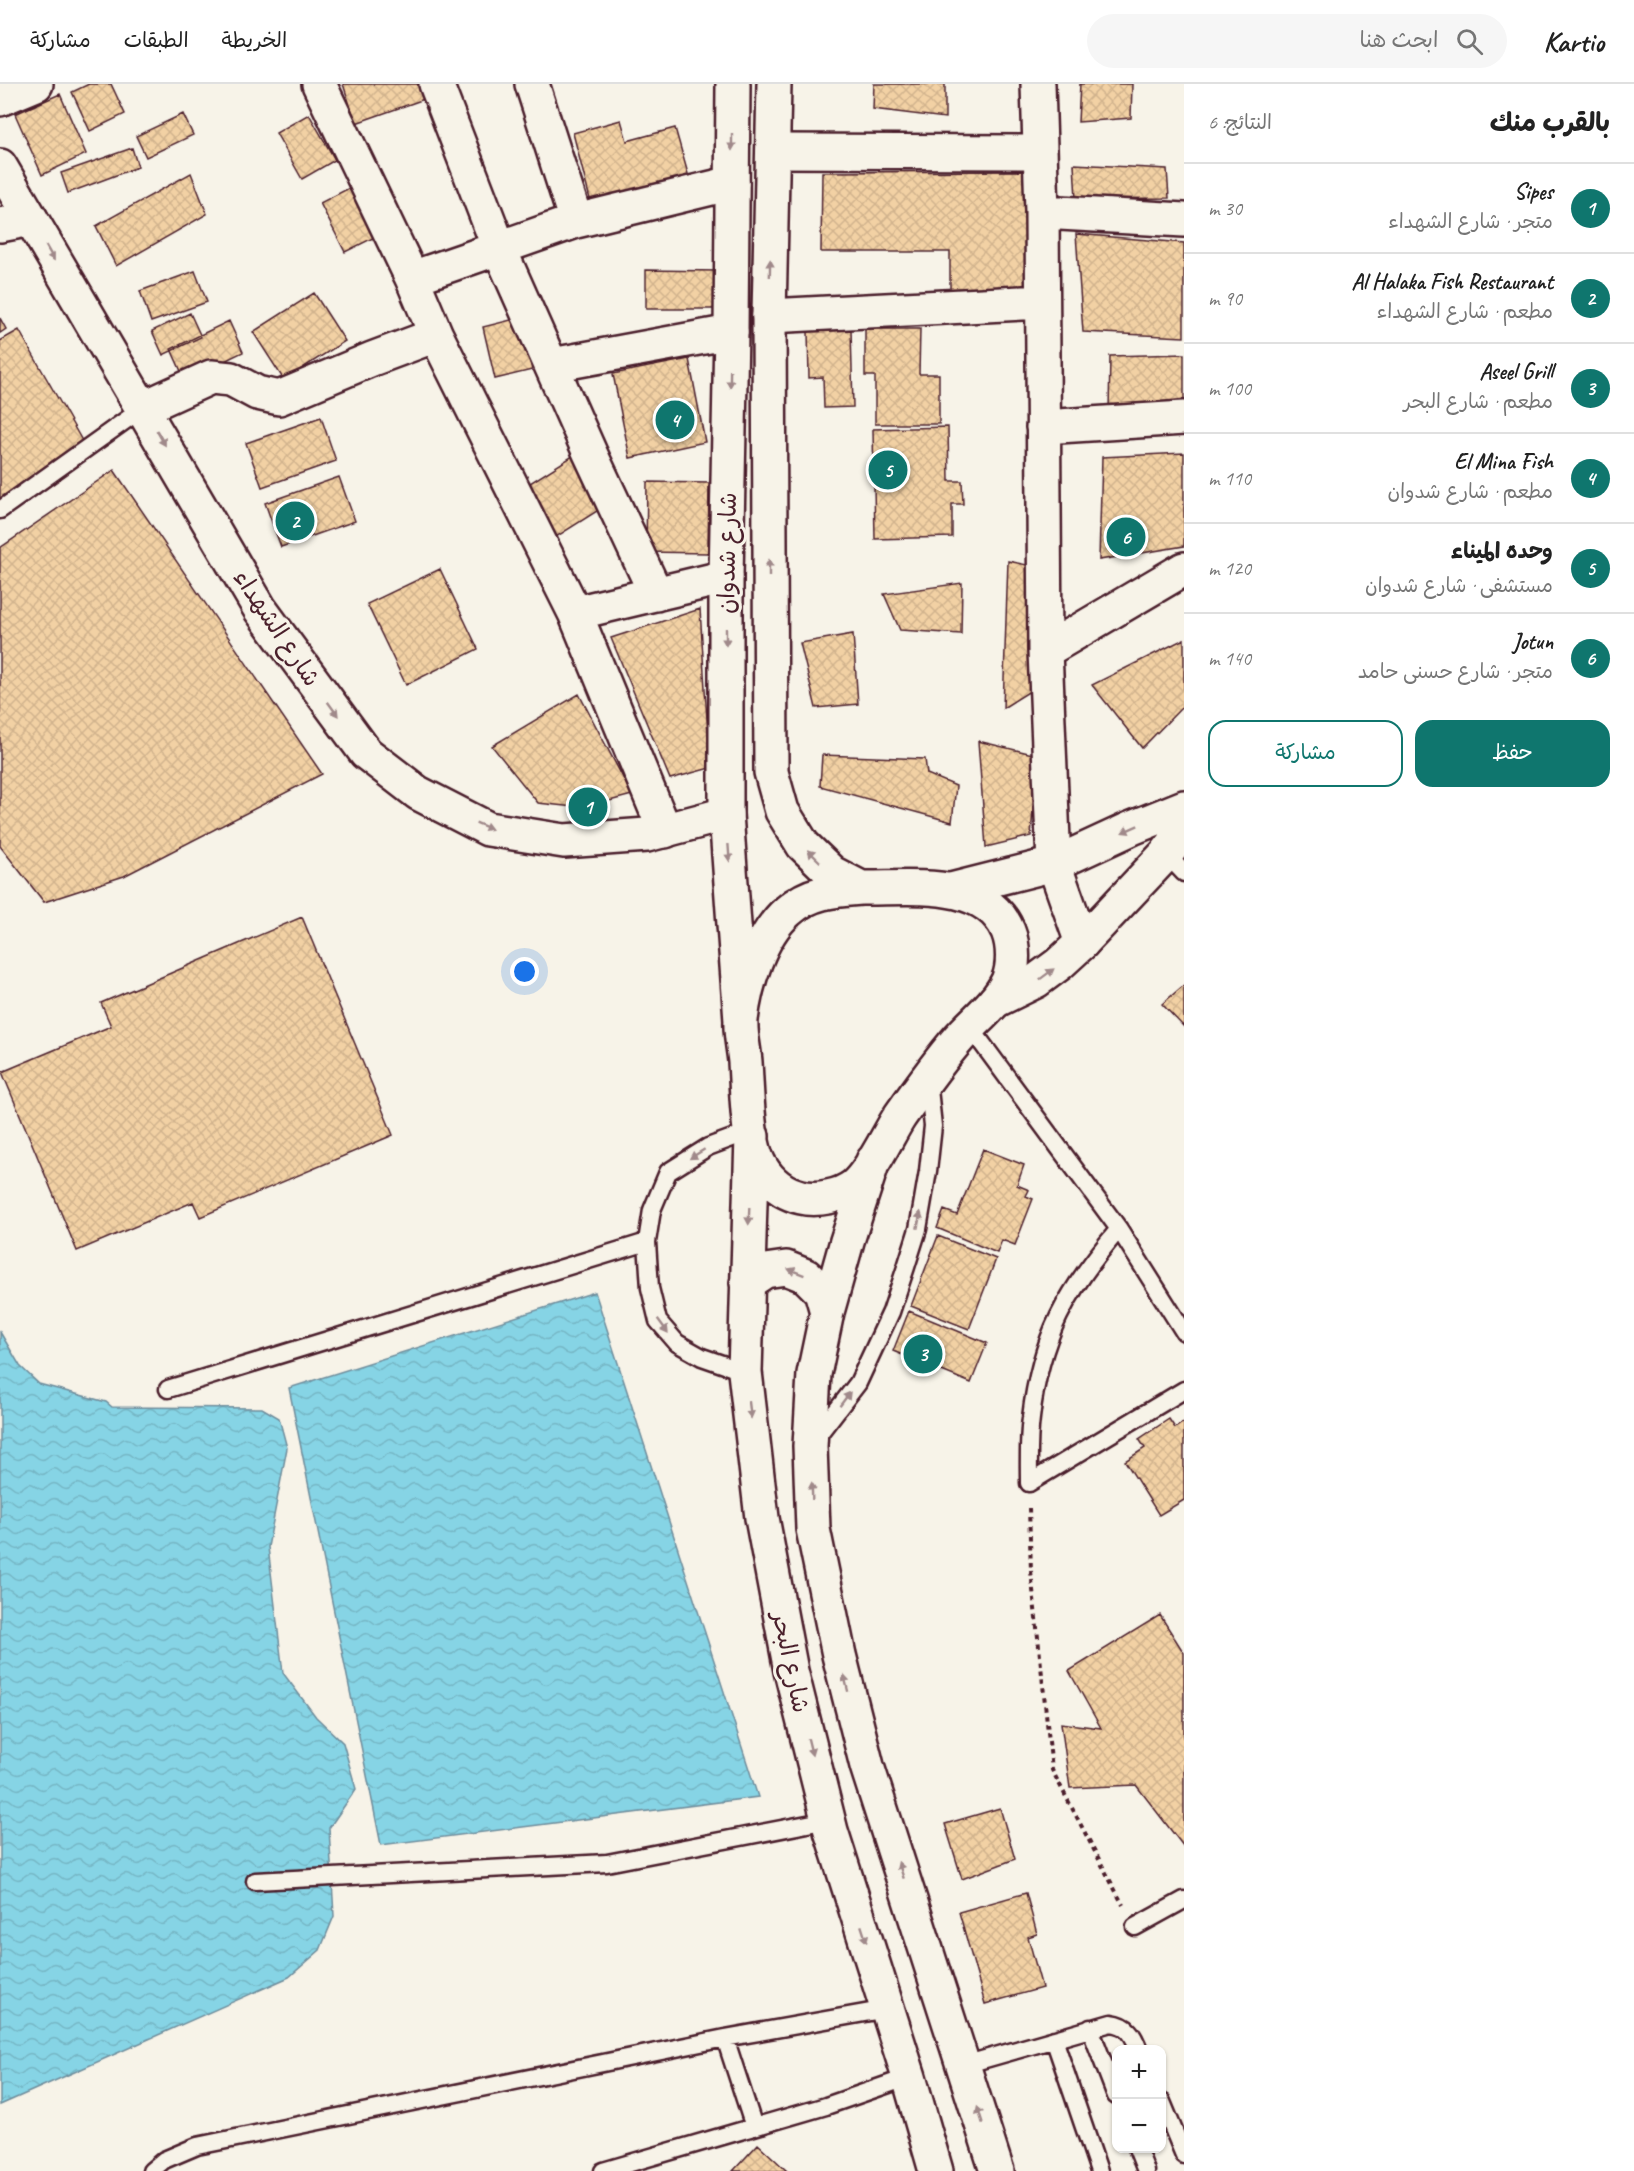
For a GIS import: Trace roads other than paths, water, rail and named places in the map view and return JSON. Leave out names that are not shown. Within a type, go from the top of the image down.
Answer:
[{"type":"street","points":[[0,99],[36,84]]},
{"type":"street","points":[[319,84],[412,278],[436,335],[575,613],[664,831]]},
{"type":"street","points":[[436,84],[499,248],[590,453],[656,594]]},
{"type":"street","points":[[532,84],[576,221]]},
{"type":"street","name":"شارع شدوان","points":[[733,84],[726,577],[726,814],[741,1022],[752,1134]]},
{"type":"street","name":"شارع شدوان","points":[[774,84],[769,316],[771,772],[782,811],[803,845],[832,873],[861,888]]},
{"type":"street","points":[[1038,84],[1045,651],[1054,864],[1083,943]]},
{"type":"street","points":[[773,151],[1040,152]]},
{"type":"street","name":"شارع الشهداء","points":[[0,166],[15,222],[101,341],[143,408],[260,609],[366,753],[418,793],[488,829],[564,841],[647,836],[726,814]]},
{"type":"street","points":[[412,278],[576,221],[732,183]]},
{"type":"street","points":[[1041,212],[1184,220]]},
{"type":"street","points":[[769,316],[1042,302]]},
{"type":"street","points":[[552,364],[731,332]]},
{"type":"street","points":[[143,408],[211,377],[231,379],[257,393],[279,398],[372,358],[436,335]]},
{"type":"street","points":[[1043,427],[1184,418]]},
{"type":"street","points":[[1045,651],[1184,569]]},
{"type":"street","points":[[575,613],[726,577]]},
{"type":"street","points":[[951,890],[1054,864],[1184,807]]},
{"type":"street","points":[[995,1001],[1036,981],[1059,964],[1178,853]]},
{"type":"street","points":[[741,1022],[750,979],[764,939],[787,911],[809,897],[826,890],[861,888],[951,890],[975,896],[995,911],[1008,932],[1013,956],[1008,980],[995,1001],[928,1077],[855,1186],[829,1197],[802,1198],[776,1186],[760,1166],[752,1134]]},
{"type":"street","name":"شارع البحر","points":[[752,1134],[746,1372],[762,1518],[791,1671],[828,1820],[909,2077],[936,2171]]},
{"type":"street","name":"شارع البحر","points":[[873,1161],[827,1312],[814,1374],[810,1446],[813,1528],[839,1655],[867,1766],[997,2171]]},
{"type":"street","points":[[747,1283],[765,1271],[786,1268],[806,1276],[821,1292],[827,1312]]},
{"type":"lane","points":[[0,510],[143,408]]},
{"type":"lane","points":[[970,1027],[1119,1228],[1184,1332]]},
{"type":"lane","points":[[810,1446],[858,1383],[891,1312],[906,1268],[918,1229],[928,1171],[933,1126],[928,1077]]},
{"type":"lane","points":[[746,1372],[702,1357],[677,1343],[658,1320],[650,1288],[647,1242],[652,1210],[668,1172],[708,1148],[752,1134]]},
{"type":"lane","points":[[1119,1228],[1089,1263],[1066,1300],[1050,1334],[1037,1379],[1030,1420],[1029,1483],[1184,1390]]},
{"type":"lane","points":[[168,1389],[647,1242]]},
{"type":"lane","points":[[255,1881],[607,1863],[828,1820]]},
{"type":"lane","points":[[1135,1927],[1184,1900]]},
{"type":"lane","points":[[151,2171],[164,2160],[197,2146],[725,2038],[887,2009]]},
{"type":"lane","points":[[964,2065],[1111,2023],[1125,2026],[1134,2036],[1137,2045]]},
{"type":"lane","points":[[1090,2028],[1112,2086]]},
{"type":"lane","points":[[725,2038],[754,2127]]},
{"type":"lane","points":[[1054,2039],[1099,2171]]},
{"type":"lane","points":[[603,2171],[826,2106],[909,2077]]},
{"type":"lane","points":[[1166,2114],[1184,2155]]},
{"type":"lane","points":[[1139,2153],[1146,2171]]},
{"type":"water","points":[[595,1292],[758,1797],[381,1845],[289,1388]]},
{"type":"water","points":[[0,1332],[20,1366],[39,1384],[106,1402],[112,1407],[262,1408],[279,1418],[287,1448],[268,1547],[283,1673],[316,1717],[343,1743],[356,1789],[329,1828],[334,1916],[320,1950],[289,1977],[0,2105]]},
{"type":"place","name":"El Mina Fish","points":[[675,420]]},
{"type":"place","name":"وحده الميناء","points":[[888,470]]},
{"type":"place","name":"Al Halaka Fish Restaurant","points":[[295,521]]},
{"type":"place","name":"Jotun","points":[[1126,537]]},
{"type":"place","name":"Sipes","points":[[588,807]]},
{"type":"place","name":"Aseel Grill","points":[[923,1354]]}]
